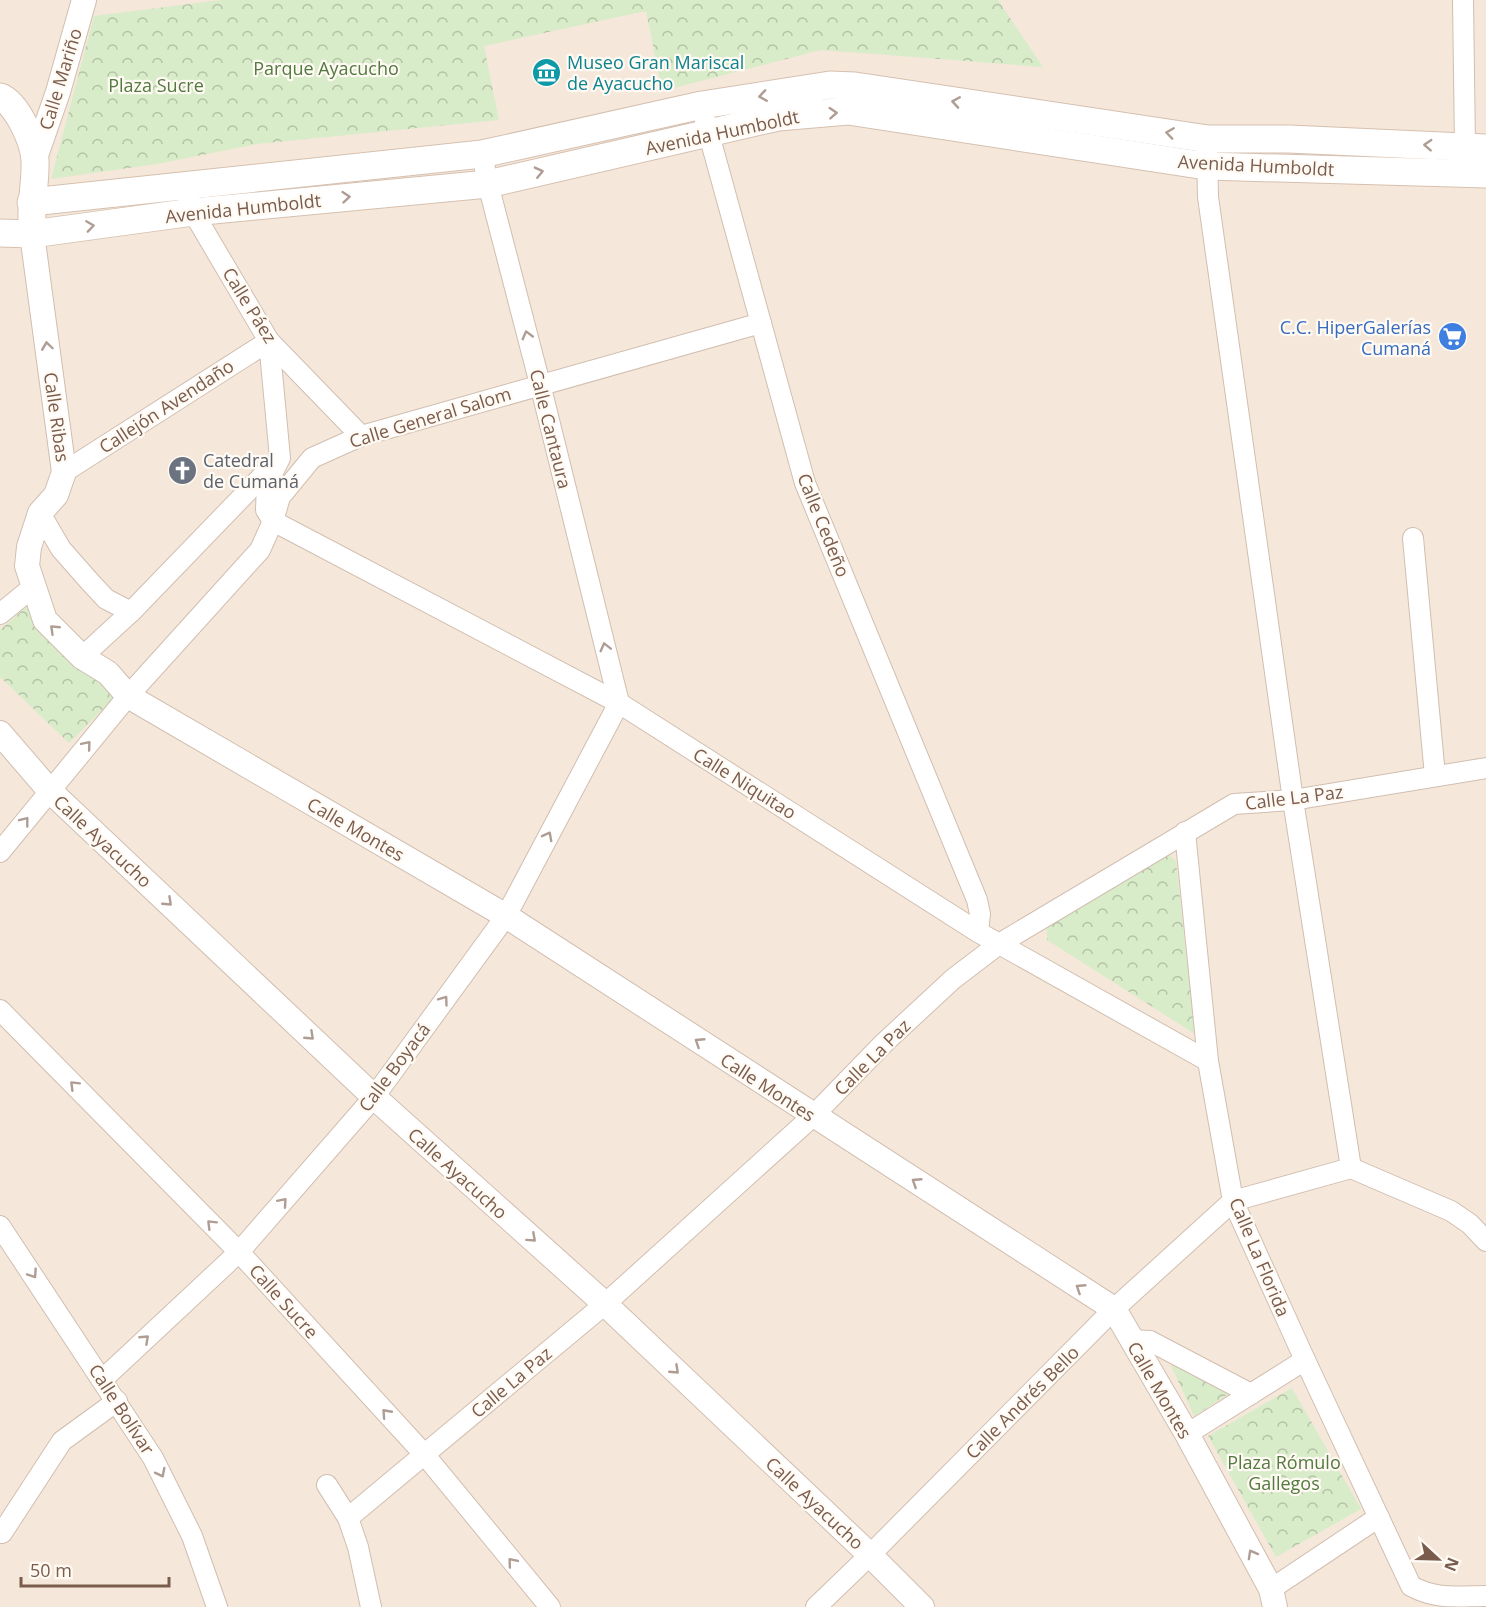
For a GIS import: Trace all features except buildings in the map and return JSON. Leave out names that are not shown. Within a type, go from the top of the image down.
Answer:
[{"type":"main road","name":"Avenida Humboldt","points":[[0,233],[32,234],[188,199],[482,154],[702,105],[830,85],[855,86],[986,119],[1206,166],[1486,174]]},
{"type":"main road","points":[[0,98],[7,100],[22,120],[35,158],[31,202],[32,234]]},
{"type":"main road","name":"Avenida Humboldt","points":[[31,202],[188,199],[488,184],[777,117],[848,111],[986,119],[1208,139],[1289,139],[1476,147]]},
{"type":"street","name":"Calle Mariño","points":[[35,158],[58,92],[84,0]]},
{"type":"street","points":[[1462,0],[1476,147]]},
{"type":"street","name":"Calle Cedeño","points":[[702,105],[708,134],[805,483],[977,900],[980,914],[978,932]]},
{"type":"street","points":[[1208,139],[1206,166],[1208,196],[1293,800],[1351,1168]]},
{"type":"street","name":"Calle Cantaura","points":[[482,154],[619,704]]},
{"type":"street","name":"Calle Páez","points":[[188,199],[269,341],[361,436]]},
{"type":"street","name":"Calle Ribas","points":[[32,234],[64,472],[56,495],[40,513],[29,547],[27,566],[45,620],[82,657],[108,673],[128,696]]},
{"type":"street","name":"Calle General Salom","points":[[0,852],[128,696],[260,550],[273,521],[280,497],[312,458],[361,436],[761,323]]},
{"type":"street","points":[[269,341],[280,458],[267,484],[266,510],[273,521]]},
{"type":"street","name":"Callejón Avendaño","points":[[64,472],[269,341]]},
{"type":"street","points":[[82,657],[131,612],[280,458]]},
{"type":"street","points":[[40,513],[61,549],[91,583],[106,599],[131,612]]},
{"type":"street","name":"Calle Niquitao","points":[[273,521],[619,704],[978,932],[1208,1061]]},
{"type":"street","points":[[1413,538],[1436,776]]},
{"type":"street","points":[[0,614],[33,587]]},
{"type":"street","name":"Calle Montes","points":[[128,696],[506,916],[1114,1309],[1187,1434],[1273,1598]]},
{"type":"street","name":"Calle Boyacá","points":[[103,1379],[239,1252],[374,1097],[506,916],[619,704]]},
{"type":"street","name":"Calle Ayacucho","points":[[0,733],[49,790],[374,1097],[605,1304],[922,1607]]},
{"type":"street","name":"Calle La Paz","points":[[348,1518],[605,1304],[813,1116],[884,1043],[953,979],[999,944],[1234,804],[1293,800],[1486,768]]},
{"type":"street","name":"Calle La Florida","points":[[1185,832],[1208,1061],[1233,1202],[1411,1586],[1426,1594],[1442,1597],[1486,1596]]},
{"type":"street","name":"Calle Sucre","points":[[0,1010],[239,1252],[424,1454],[550,1607]]},
{"type":"street","points":[[1233,1202],[1351,1168],[1451,1211],[1470,1224],[1486,1241]]},
{"type":"street","name":"Calle Andrés Bello","points":[[816,1607],[1114,1309],[1233,1202]]},
{"type":"street","name":"Calle Bolívar","points":[[0,1226],[153,1458],[192,1536],[218,1607]]},
{"type":"street","points":[[1131,1340],[1150,1341],[1251,1394]]},
{"type":"street","points":[[1187,1434],[1305,1360]]},
{"type":"street","points":[[2,1533],[63,1441],[117,1401]]},
{"type":"street","points":[[327,1485],[348,1518],[358,1547],[371,1607]]},
{"type":"street","points":[[1273,1598],[1379,1516]]},
{"type":"shaded area","points":[[0,0],[1486,0],[1486,1607],[0,1607]]},
{"type":"green space","name":"Parque Ayacucho","points":[[221,0],[998,0],[1043,67],[821,50],[662,91],[646,11],[484,46],[499,120],[257,144],[157,164],[51,179],[94,16]]},
{"type":"green space","points":[[33,601],[124,688],[69,743],[0,677],[0,630]]},
{"type":"green space","points":[[1168,854],[1176,861],[1195,1034],[1047,940],[1047,926]]},
{"type":"green space","points":[[1164,1350],[1230,1393],[1194,1416]]},
{"type":"green space","name":"Plaza Rómulo Gallegos","points":[[1292,1388],[1361,1509],[1276,1557],[1208,1436]]},
{"type":"place","name":"Museo Gran Mariscal de Ayacucho","points":[[546,72]]},
{"type":"place","name":"C.C. HiperGalerías Cumaná","points":[[1452,337]]},
{"type":"place","name":"Catedral de Cumaná","points":[[182,470]]},
{"type":"park label","name":"Plaza Sucre","points":[[156,85]]}]
